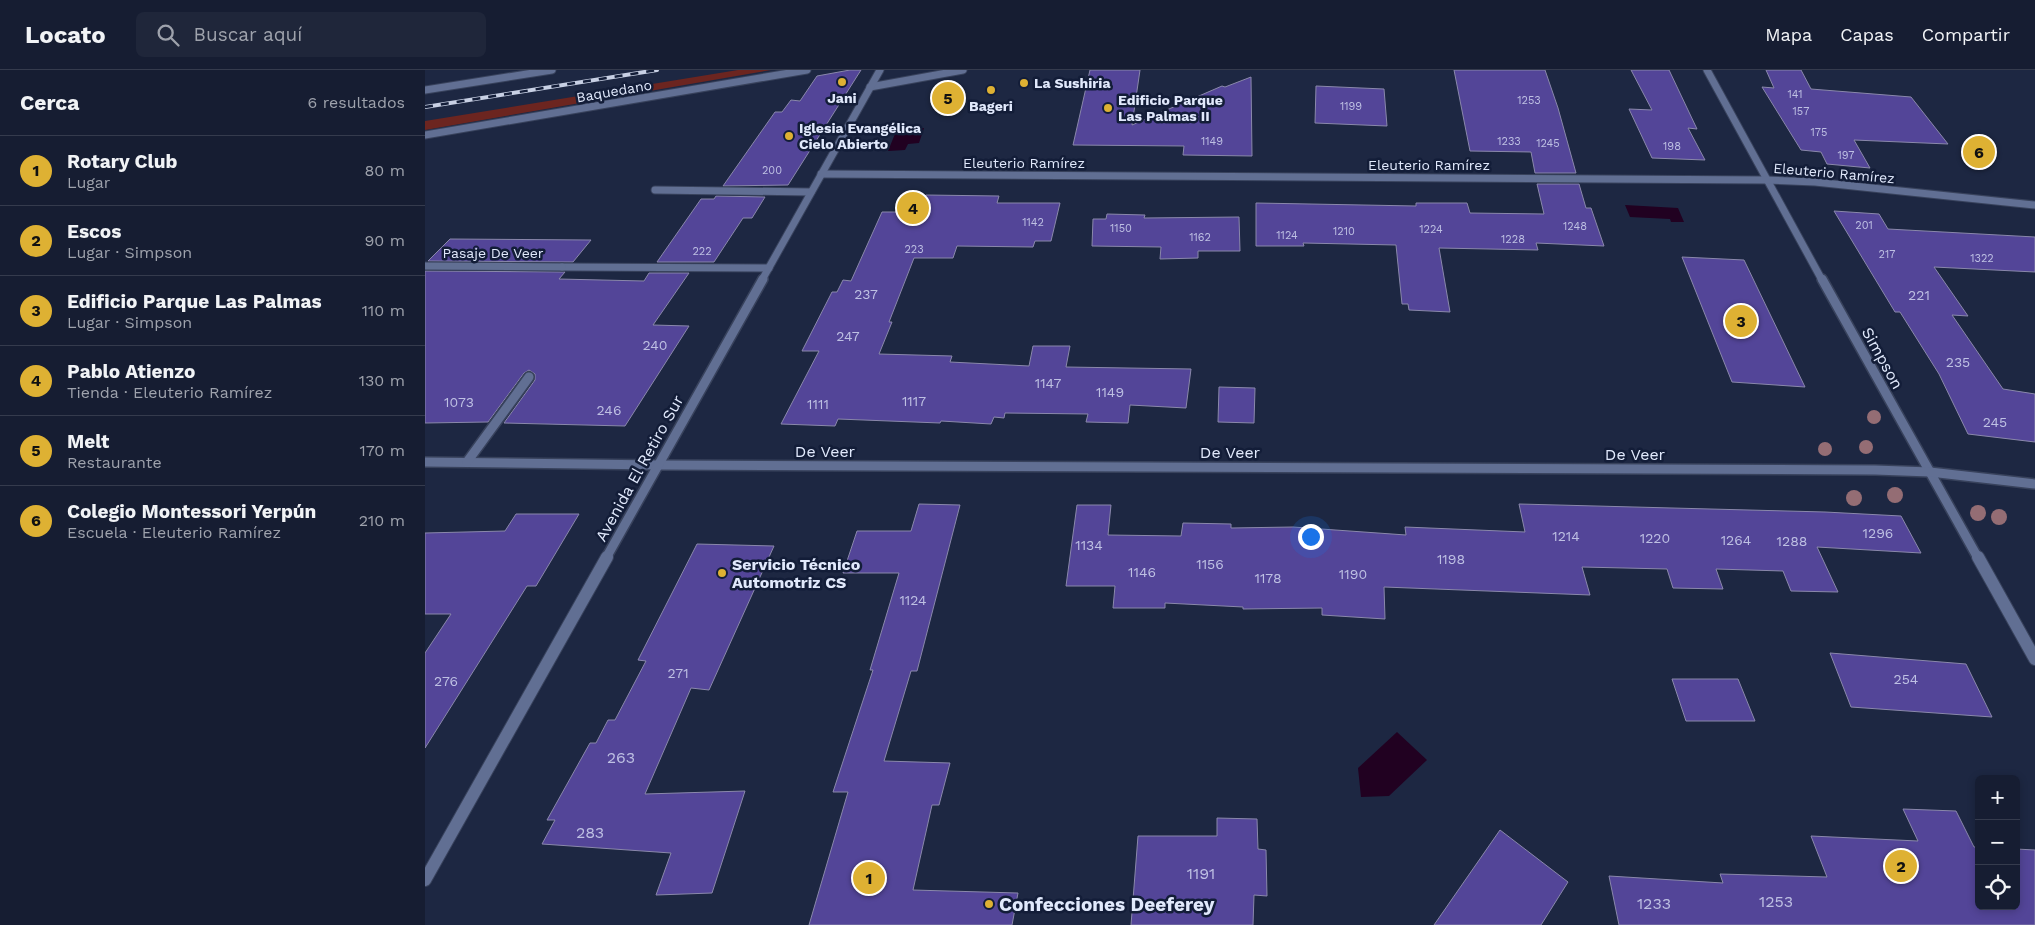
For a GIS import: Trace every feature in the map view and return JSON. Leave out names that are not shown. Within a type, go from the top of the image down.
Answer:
[{"type":"street","points":[[425,90],[552,70]]},
{"type":"street","name":"Baquedano","points":[[425,135],[807,70]]},
{"type":"street","name":"Avenida El Retiro Sur","points":[[425,880],[879,70]]},
{"type":"street","points":[[870,87],[963,70]]},
{"type":"street","name":"Simpson","points":[[1707,70],[1766,180],[2035,659]]},
{"type":"street","name":"Eleuterio Ramírez","points":[[821,174],[1766,180],[1815,182],[2035,205]]},
{"type":"street","points":[[655,190],[811,192]]},
{"type":"street","name":"Pasaje De Veer","points":[[425,266],[769,268]]},
{"type":"street","points":[[467,462],[529,376]]},
{"type":"street","name":"De Veer","points":[[425,462],[658,465],[1857,470],[1930,472],[2035,484]]},
{"type":"shaded area","points":[[738,70],[771,70],[425,130],[425,121]]},
{"type":"shaded area","points":[[924,128],[919,143],[908,144],[905,150],[888,151],[897,129]]},
{"type":"shaded area","points":[[1625,205],[1678,208],[1684,222],[1671,222],[1670,219],[1630,217]]},
{"type":"shaded area","points":[[1397,732],[1427,760],[1389,796],[1361,797],[1358,768]]},
{"type":"building","points":[[861,70],[788,185],[723,186],[775,112],[782,112],[791,100],[800,101],[817,76]]},
{"type":"building","points":[[1090,70],[1140,70],[1132,125],[1222,86],[1225,87],[1251,77],[1252,156],[1183,155],[1184,146],[1073,145]]},
{"type":"building","points":[[1454,70],[1545,70],[1576,173],[1535,173],[1531,152],[1470,151]]},
{"type":"building","points":[[1631,70],[1669,70],[1697,129],[1688,128],[1705,160],[1652,158],[1629,109],[1652,110]]},
{"type":"building","points":[[1766,70],[1801,70],[1811,89],[1911,97],[1948,144],[1854,140],[1870,168],[1827,164],[1821,152],[1801,150],[1762,87],[1774,88]]},
{"type":"building","points":[[1316,86],[1384,89],[1387,126],[1315,123]]},
{"type":"building","points":[[1537,184],[1579,184],[1586,208],[1591,208],[1604,246],[1536,243],[1538,250],[1439,248],[1450,312],[1409,310],[1408,304],[1402,304],[1396,245],[1303,243],[1304,246],[1256,246],[1256,203],[1416,206],[1416,203],[1467,203],[1470,213],[1544,214]]},
{"type":"building","points":[[926,195],[999,196],[997,203],[1060,203],[1051,241],[1035,241],[1033,247],[957,246],[953,258],[914,258],[889,322],[892,322],[879,354],[952,356],[950,362],[1029,366],[1033,346],[1070,346],[1066,367],[1191,369],[1186,408],[1130,405],[1128,423],[1086,422],[1088,414],[1005,413],[1004,418],[994,417],[991,424],[838,419],[835,426],[781,424],[819,351],[802,351],[832,292],[837,292],[843,280],[851,281],[882,212],[919,212]]},
{"type":"building","points":[[716,196],[765,197],[752,218],[743,218],[714,262],[657,262],[701,199],[714,199]]},
{"type":"building","points":[[1834,211],[1879,214],[1888,229],[2035,237],[2035,272],[1934,267],[1968,316],[1952,315],[2003,389],[2035,394],[2035,442],[1968,434],[1939,374],[1900,312],[1895,312]]},
{"type":"building","points":[[1107,214],[1145,215],[1144,218],[1239,217],[1240,251],[1198,251],[1198,258],[1160,259],[1161,247],[1092,246],[1093,219],[1106,219]]},
{"type":"building","points":[[450,239],[591,240],[573,262],[428,261]]},
{"type":"building","points":[[1682,257],[1744,260],[1805,387],[1732,382]]},
{"type":"building","points":[[425,271],[565,272],[559,279],[644,281],[649,273],[689,273],[653,325],[689,326],[625,426],[504,423],[535,380],[535,374],[529,370],[524,373],[488,422],[425,423]]},
{"type":"building","points":[[1219,387],[1255,388],[1254,423],[1218,422]]},
{"type":"building","points":[[919,504],[960,505],[917,671],[911,671],[884,761],[950,763],[939,805],[932,805],[913,890],[1018,893],[1012,925],[809,925],[848,792],[833,792],[873,670],[870,670],[899,573],[843,573],[857,531],[911,531]]},
{"type":"building","points":[[1519,504],[1825,512],[1901,516],[1921,553],[1817,547],[1838,592],[1791,591],[1783,571],[1716,569],[1723,589],[1673,588],[1667,569],[1582,567],[1590,595],[1384,587],[1385,619],[1322,615],[1322,608],[1243,609],[1243,607],[1165,603],[1165,608],[1113,608],[1115,586],[1066,586],[1077,505],[1111,505],[1108,535],[1181,536],[1183,523],[1231,524],[1231,528],[1293,527],[1406,535],[1405,527],[1525,532]]},
{"type":"building","points":[[516,514],[579,514],[536,586],[527,586],[425,748],[425,653],[451,614],[425,614],[425,533],[505,531]]},
{"type":"building","points":[[697,544],[774,546],[709,690],[691,688],[645,794],[745,791],[712,893],[656,895],[671,853],[542,844],[555,820],[547,820],[590,743],[596,743],[608,720],[615,720],[646,661],[638,660]]},
{"type":"building","points":[[1830,653],[1966,664],[1992,717],[1851,707]]},
{"type":"building","points":[[1672,679],[1738,679],[1755,721],[1686,721]]},
{"type":"building","points":[[1903,809],[1956,811],[1975,847],[1975,910],[2020,910],[2020,849],[2035,850],[2035,925],[1619,925],[1609,876],[1723,883],[1720,874],[1827,877],[1811,836],[1918,841]]},
{"type":"building","points":[[1217,818],[1257,819],[1258,849],[1266,850],[1267,896],[1254,895],[1253,925],[1131,925],[1138,836],[1217,836]]},
{"type":"building","points":[[1500,830],[1568,882],[1541,925],[1434,925]]},
{"type":"railway","points":[[425,107],[657,70]]},
{"type":"place","name":"Jani","points":[[842,82]]},
{"type":"place","name":"La Sushiria","points":[[1024,83]]},
{"type":"place","name":"Bageri","points":[[991,90]]},
{"type":"place","name":"Melt","points":[[948,98]]},
{"type":"place","name":"Edificio Parque Las Palmas II","points":[[1108,108]]},
{"type":"place","name":"Iglesia Evangélica Cielo Abierto","points":[[789,136]]},
{"type":"place","name":"Colegio Montessori Yerpún","points":[[1979,152]]},
{"type":"place","name":"Pablo Atienzo","points":[[913,208]]},
{"type":"place","name":"Edificio Parque Las Palmas","points":[[1741,321]]},
{"type":"place","name":"Servicio Técnico Automotriz CS","points":[[722,573]]},
{"type":"place","name":"Escos","points":[[1901,866]]},
{"type":"place","name":"Rotary Club","points":[[869,878]]},
{"type":"place","name":"Confecciones Deeferey","points":[[989,904]]}]
